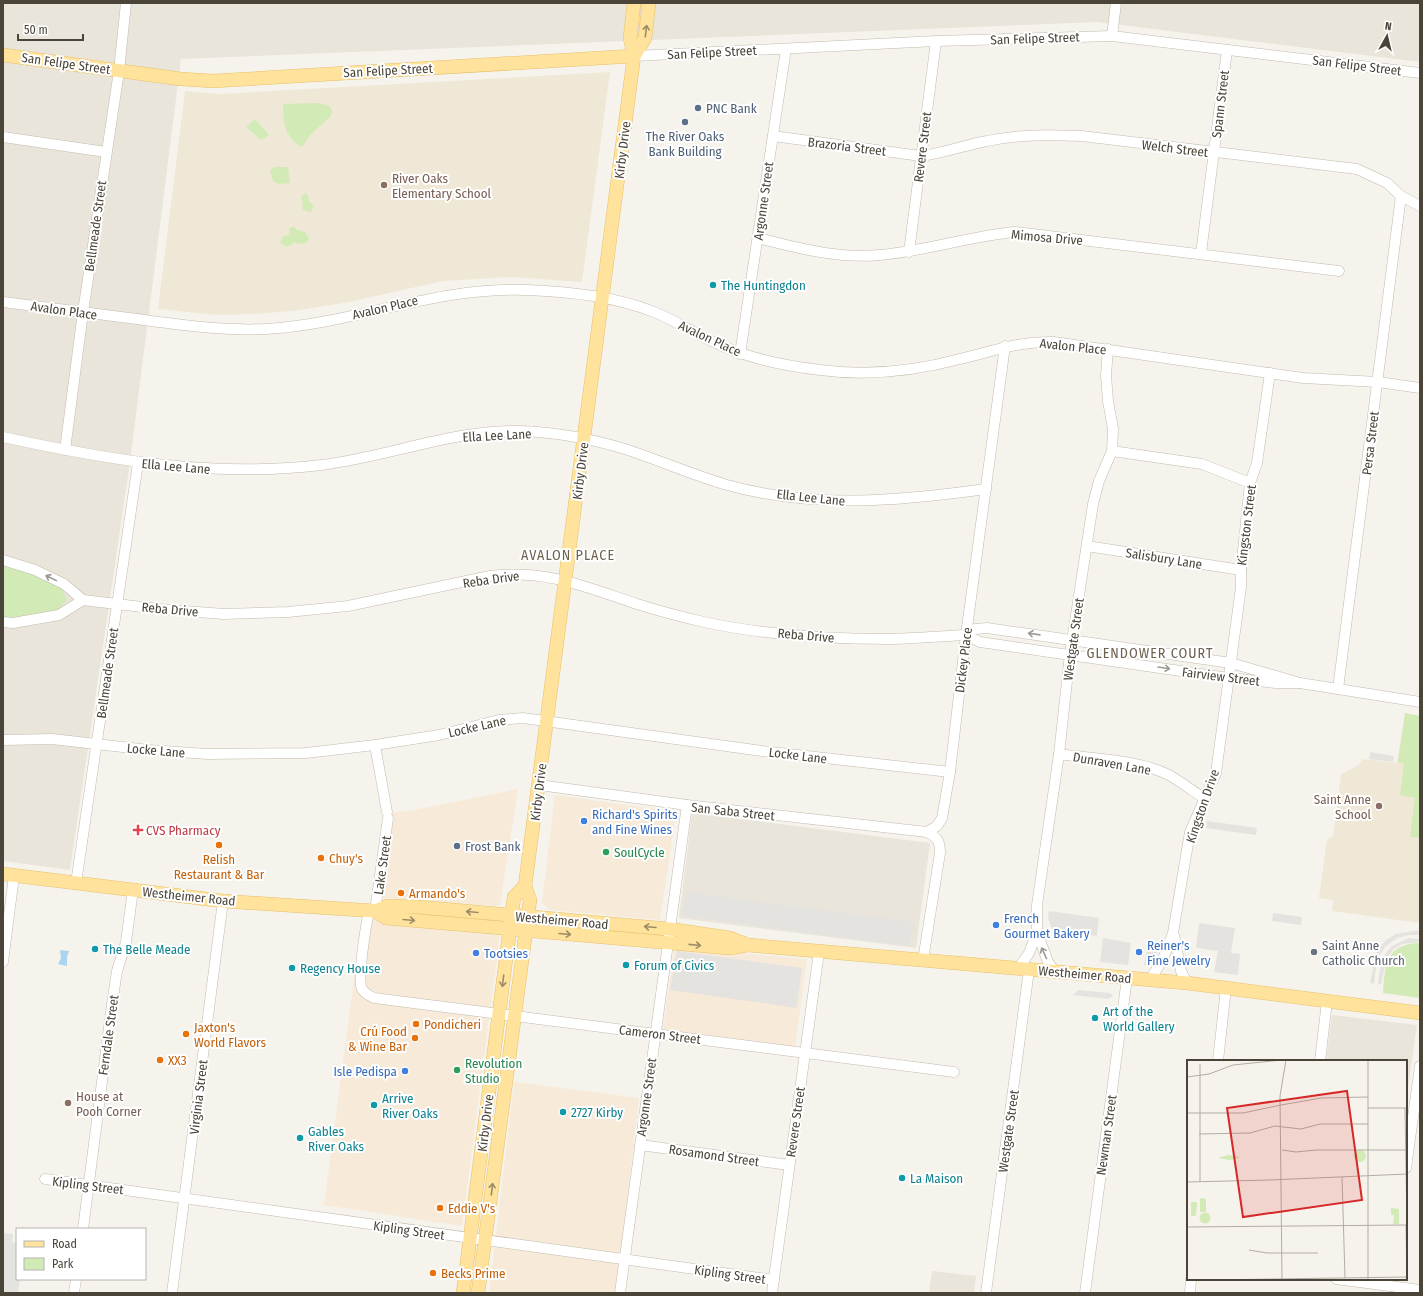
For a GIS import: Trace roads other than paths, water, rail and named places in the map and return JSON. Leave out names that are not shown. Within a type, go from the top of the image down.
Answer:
[{"type":"main road","name":"Kirby Drive","points":[[478,1293],[530,900],[525,886],[634,56],[630,38],[634,3]]},
{"type":"main road","name":"Kirby Drive","points":[[634,56],[645,38],[649,3]]},
{"type":"main road","name":"San Felipe Street","points":[[3,55],[181,79],[213,80],[634,56]]},
{"type":"main road","name":"Westheimer Road","points":[[9,875],[223,901],[372,911],[387,906],[393,906],[669,929],[730,938],[748,945]]},
{"type":"main road","name":"Kirby Drive","points":[[463,1293],[511,915],[514,896],[525,886]]},
{"type":"main road","name":"Westheimer Road","points":[[372,911],[386,918],[510,929],[729,948],[748,945],[1150,980],[1226,988],[1420,1013]]},
{"type":"street","name":"Bellmeade Street","points":[[65,450],[83,312],[119,70],[126,3]]},
{"type":"street","points":[[1112,36],[1116,3]]},
{"type":"street","name":"San Felipe Street","points":[[634,56],[936,41],[1112,36],[1420,73]]},
{"type":"street","name":"Revere Street","points":[[909,252],[936,41]]},
{"type":"street","name":"Argonne Street","points":[[740,354],[786,49]]},
{"type":"street","name":"Spann Street","points":[[1201,253],[1227,50]]},
{"type":"street","name":"Welch Street","points":[[921,156],[944,153],[987,141],[1047,135],[1082,136],[1356,169],[1387,183],[1401,196],[1420,206]]},
{"type":"street","name":"Brazoria Street","points":[[773,136],[921,156]]},
{"type":"street","points":[[3,137],[106,152]]},
{"type":"street","name":"Persa Street","points":[[1338,689],[1401,196]]},
{"type":"street","name":"Mimosa Drive","points":[[758,238],[804,250],[845,256],[909,252],[991,234],[1015,232],[1201,253],[1339,271]]},
{"type":"street","name":"Avalon Place","points":[[3,302],[191,326],[228,329],[267,328],[338,318],[425,298],[458,293],[525,290],[602,297],[655,312],[717,344],[740,354],[790,366],[825,370],[870,371],[919,369],[962,359],[1004,346],[1035,341],[1108,349],[1303,378],[1378,382],[1420,388]]},
{"type":"street","name":"Dickey Place","points":[[927,832],[937,826],[942,818],[950,772],[966,635],[1004,346]]},
{"type":"street","name":"Westgate Street","points":[[1055,972],[1048,962],[1037,932],[1037,905],[1059,754],[1072,639],[1093,504],[1099,481],[1112,451],[1113,429],[1108,401],[1106,375],[1108,349]]},
{"type":"street","name":"Kingston Street","points":[[1229,678],[1241,587],[1241,570],[1250,483],[1257,463],[1270,372]]},
{"type":"street","name":"Ella Lee Lane","points":[[3,437],[138,463],[230,470],[324,465],[365,458],[440,440],[487,433],[520,431],[584,438],[627,450],[728,485],[807,499],[871,502],[901,500],[986,489]]},
{"type":"street","points":[[1112,451],[1202,464],[1250,483]]},
{"type":"street","name":"Bellmeade Street","points":[[76,884],[138,463]]},
{"type":"street","name":"Salisbury Lane","points":[[1087,546],[1241,570]]},
{"type":"street","points":[[3,560],[34,570],[64,584],[83,600],[59,615],[13,623],[3,622]]},
{"type":"street","name":"Reba Drive","points":[[83,600],[159,610],[224,614],[288,612],[355,605],[507,574],[539,575],[566,580],[638,605],[735,628],[808,637],[846,639],[966,635],[980,642],[1070,654]]},
{"type":"street","name":"Reba Drive","points":[[966,635],[975,629],[987,628],[1072,639]]},
{"type":"street","name":"Fairview Street","points":[[1072,639],[1231,663],[1300,683],[1420,702]]},
{"type":"street","name":"Fairview Street","points":[[1070,654],[1229,678],[1276,683],[1300,683]]},
{"type":"street","name":"Kingston Drive","points":[[1150,980],[1163,960],[1173,933],[1190,832],[1216,773],[1229,678]]},
{"type":"street","name":"Locke Lane","points":[[3,740],[52,739],[149,750],[208,754],[259,755],[306,753],[375,745],[439,735],[510,718],[546,720],[762,751],[950,772]]},
{"type":"street","name":"Lake Street","points":[[366,994],[362,988],[361,971],[388,815],[375,745]]},
{"type":"street","name":"Dunraven Lane","points":[[1059,754],[1131,763],[1155,770],[1170,776],[1205,799]]},
{"type":"street","name":"San Saba Street","points":[[539,785],[687,805],[927,832]]},
{"type":"street","name":"Argonne Street","points":[[620,1293],[687,805]]},
{"type":"street","points":[[923,960],[940,853],[940,843],[937,838],[927,832]]},
{"type":"street","points":[[3,962],[9,875]]},
{"type":"street","name":"Ferndale Street","points":[[83,1228],[112,1004],[117,971],[126,942],[133,890]]},
{"type":"street","name":"Virginia Street","points":[[172,1293],[223,901]]},
{"type":"street","name":"Westgate Street","points":[[986,1293],[1024,970],[1037,932]]},
{"type":"street","name":"Kingston Drive","points":[[1173,933],[1181,971],[1187,984]]},
{"type":"street","name":"Revere Street","points":[[772,1293],[818,952]]},
{"type":"street","name":"Newman Street","points":[[1085,1293],[1127,978]]},
{"type":"street","points":[[1218,1060],[1226,988]]},
{"type":"street","name":"Cameron Street","points":[[366,994],[374,998],[954,1072]]},
{"type":"street","points":[[1320,1060],[1327,1002]]},
{"type":"street","points":[[1407,1161],[1420,1066]]},
{"type":"street","name":"Rosamond Street","points":[[640,1145],[789,1166]]},
{"type":"street","name":"Kipling Street","points":[[44,1179],[774,1280]]},
{"type":"street","points":[[74,1293],[76,1280]]},
{"type":"street","points":[[1190,1293],[1192,1280]]},
{"type":"street","points":[[1354,1280],[1390,1282],[1420,1290]]},
{"type":"water","points":[[60,950],[69,951],[67,966],[58,964],[61,958]]},
{"type":"place","name":"PNC Bank","points":[[698,108]]},
{"type":"place","name":"The River Oaks Bank Building","points":[[685,122]]},
{"type":"place","name":"River Oaks Elementary School","points":[[384,185]]},
{"type":"place","name":"The Huntingdon","points":[[713,285]]},
{"type":"place","name":"Saint Anne School","points":[[1379,806]]},
{"type":"place","name":"Richard's Spirits and Fine Wines","points":[[584,821]]},
{"type":"place","name":"CVS Pharmacy","points":[[138,830]]},
{"type":"place","name":"Relish Restaurant & Bar","points":[[219,845]]},
{"type":"place","name":"Frost Bank","points":[[457,846]]},
{"type":"place","name":"SoulCycle","points":[[606,852]]},
{"type":"place","name":"Chuy's","points":[[321,858]]},
{"type":"place","name":"Armando's","points":[[401,893]]},
{"type":"place","name":"French Gourmet Bakery","points":[[996,925]]},
{"type":"place","name":"The Belle Meade","points":[[95,949]]},
{"type":"place","name":"Reiner's Fine Jewelry","points":[[1139,952]]},
{"type":"place","name":"Saint Anne Catholic Church","points":[[1314,952]]},
{"type":"place","name":"Tootsies","points":[[476,953]]},
{"type":"place","name":"Forum of Civics","points":[[626,965]]},
{"type":"place","name":"Regency House","points":[[292,968]]},
{"type":"place","name":"Art of the World Gallery","points":[[1095,1018]]},
{"type":"place","name":"Pondicheri","points":[[416,1024]]},
{"type":"place","name":"Jaxton's World Flavors","points":[[186,1034]]},
{"type":"place","name":"Crú Food & Wine Bar","points":[[415,1038]]},
{"type":"place","name":"XX3","points":[[160,1060]]},
{"type":"place","name":"Revolution Studio","points":[[457,1070]]},
{"type":"place","name":"Isle Pedispa","points":[[405,1071]]},
{"type":"place","name":"House at Pooh Corner","points":[[68,1103]]},
{"type":"place","name":"Arrive River Oaks","points":[[374,1105]]},
{"type":"place","name":"2727 Kirby","points":[[563,1112]]},
{"type":"place","name":"Gables River Oaks","points":[[300,1138]]},
{"type":"place","name":"La Maison","points":[[902,1178]]},
{"type":"place","name":"Eddie V's","points":[[440,1208]]},
{"type":"place","name":"Becks Prime","points":[[433,1273]]},
{"type":"district","name":"AVALON PLACE","points":[[568,555]]},
{"type":"district","name":"GLENDOWER COURT","points":[[1150,653]]}]
